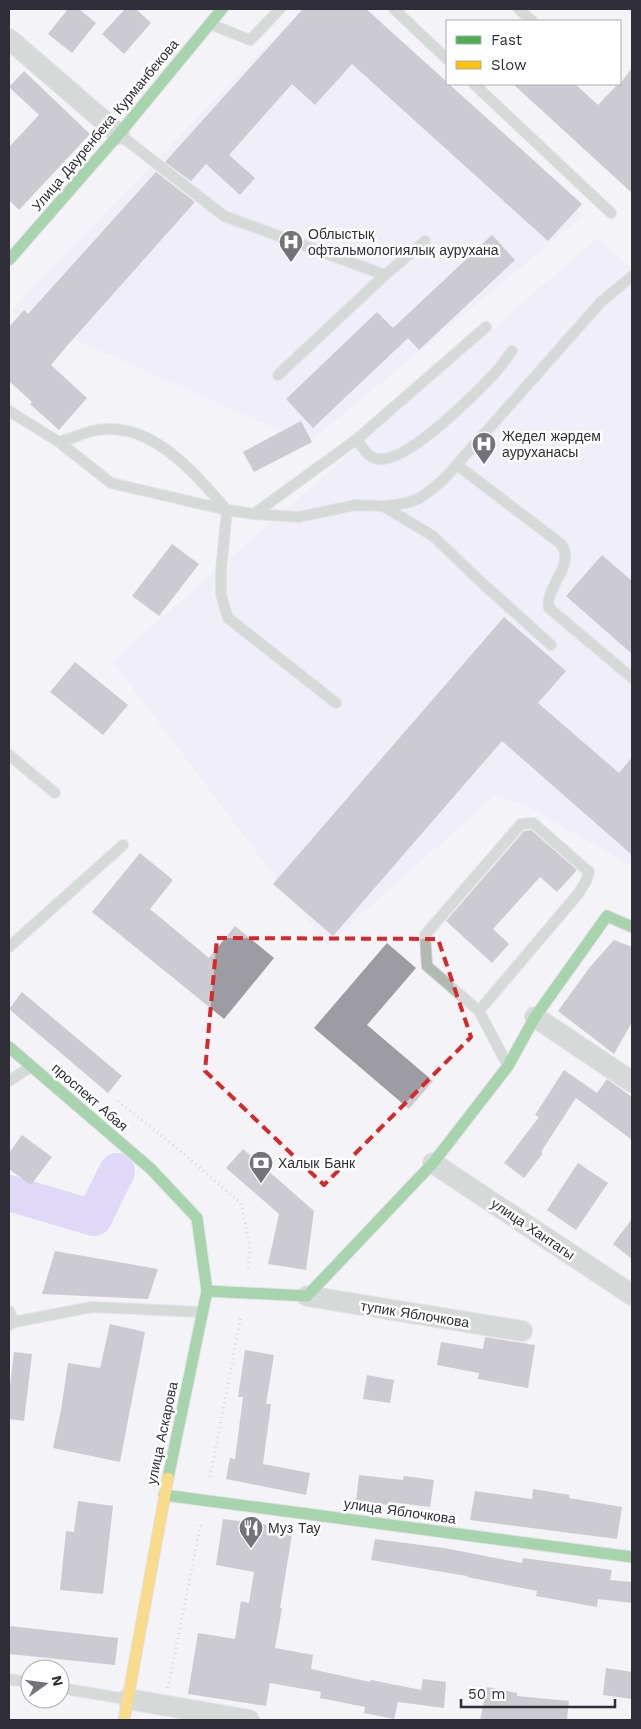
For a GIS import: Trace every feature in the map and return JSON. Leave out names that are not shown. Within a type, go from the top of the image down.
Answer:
[{"type":"street","name":"Улица Дауренбека Курманбекова","points":[[9,260],[119,134],[222,9]]},
{"type":"street","points":[[9,40],[119,134]]},
{"type":"street","points":[[207,1291],[308,1296],[433,1163],[508,1066],[535,1018],[607,916],[632,926]]},
{"type":"street","points":[[535,1018],[632,1082]]},
{"type":"street","name":"проспект Абая","points":[[9,1047],[151,1169]]},
{"type":"street","name":"улица Хантагы","points":[[433,1163],[632,1294]]},
{"type":"street","name":"улица Аскарова","points":[[124,1720],[164,1495],[207,1291],[197,1218],[151,1169]]},
{"type":"street","name":"тупик Яблочкова","points":[[308,1296],[522,1331]]},
{"type":"street","name":"улица Яблочкова","points":[[164,1495],[632,1557]]},
{"type":"street","points":[[128,1699],[249,1720]]},
{"type":"lane","points":[[210,24],[250,40],[280,9]]},
{"type":"lane","points":[[394,9],[446,57]]},
{"type":"lane","points":[[519,9],[531,20]]},
{"type":"lane","points":[[475,85],[611,213]]},
{"type":"lane","points":[[119,134],[224,216],[385,275]]},
{"type":"lane","points":[[278,375],[385,275],[425,242]]},
{"type":"lane","points":[[10,416],[59,442],[111,483],[227,510],[299,517],[355,505],[383,506],[404,504],[421,499],[445,478],[601,302],[632,276]]},
{"type":"lane","points":[[254,514],[357,439],[486,327]]},
{"type":"lane","points":[[357,439],[364,450],[376,460],[400,454],[435,431],[494,374],[512,351]]},
{"type":"lane","points":[[59,442],[93,431],[121,430],[152,440],[190,469],[227,510],[221,570],[221,595],[228,618],[336,703]]},
{"type":"lane","points":[[457,465],[561,544],[566,550],[566,558],[548,600],[549,608],[632,678]]},
{"type":"lane","points":[[383,506],[432,536],[550,645]]},
{"type":"lane","points":[[9,755],[55,793]]},
{"type":"lane","points":[[479,1011],[578,894],[589,872],[533,823],[521,824],[425,935],[427,966],[479,1011],[508,1066]]},
{"type":"lane","points":[[9,948],[123,845]]},
{"type":"lane","points":[[9,1081],[31,1066]]},
{"type":"lane","points":[[9,1311],[11,1323],[92,1307],[203,1312]]},
{"type":"lane","points":[[70,1690],[128,1699]]},
{"type":"path","points":[[118,1101],[241,1203],[250,1247],[246,1293],[165,1706]]},
{"type":"highlighted area","points":[[217,938],[438,939],[471,1037],[324,1185],[205,1071]]},
{"type":"shaded area","name":"Облыстық офтальмологиялық аурухана","points":[[302,9],[370,9],[446,83],[446,85],[448,85],[583,216],[308,443],[11,311]]},
{"type":"shaded area","name":"Жедел жәрдем ауруханасы","points":[[597,238],[632,269],[632,866],[524,805],[495,795],[327,945],[112,661]]},
{"type":"building","points":[[68,9],[79,9],[96,23],[72,53],[48,34]]},
{"type":"building","points":[[125,9],[136,9],[151,23],[124,54],[102,34]]},
{"type":"building","points":[[303,9],[366,9],[446,81],[446,85],[450,85],[582,204],[548,241],[352,64],[315,105],[292,84],[229,155],[255,178],[240,195],[206,164],[191,181],[165,162]]},
{"type":"building","points":[[632,68],[632,193],[514,85],[576,85],[598,105],[617,85],[621,85]]},
{"type":"building","points":[[24,71],[90,134],[19,210],[9,200],[9,147],[39,115],[9,87]]},
{"type":"building","points":[[156,172],[195,202],[51,365],[87,398],[59,430],[30,404],[32,402],[9,381],[9,327],[24,310],[28,314]]},
{"type":"building","points":[[492,235],[515,260],[419,350],[408,338],[313,428],[286,399],[377,312],[393,328]]},
{"type":"building","points":[[301,421],[312,442],[254,472],[243,452]]},
{"type":"building","points":[[172,544],[199,564],[159,616],[132,596]]},
{"type":"building","points":[[602,555],[632,581],[632,654],[566,596]]},
{"type":"building","points":[[504,617],[566,671],[538,703],[619,773],[632,757],[632,855],[502,741],[333,936],[273,884]]},
{"type":"building","points":[[75,662],[128,705],[103,735],[50,692]]},
{"type":"building","points":[[531,830],[577,870],[557,892],[540,877],[493,929],[509,944],[492,963],[446,921],[524,831]]},
{"type":"building","points":[[140,853],[173,880],[150,909],[209,958],[235,926],[274,958],[224,1019],[92,912]]},
{"type":"building","points":[[614,940],[632,947],[632,1022],[614,1054],[558,1011],[590,967]]},
{"type":"building","points":[[387,943],[416,968],[367,1025],[433,1081],[409,1109],[314,1028]]},
{"type":"building","points":[[22,992],[122,1076],[108,1093],[9,1009]]},
{"type":"building","points":[[564,1070],[597,1093],[607,1079],[632,1097],[632,1140],[576,1098],[541,1152],[543,1153],[524,1178],[504,1163],[539,1117],[535,1115]]},
{"type":"building","points":[[22,1135],[52,1157],[31,1185],[9,1169],[9,1153]]},
{"type":"building","points":[[243,1149],[314,1211],[306,1270],[268,1264],[279,1214],[226,1168]]},
{"type":"building","points":[[578,1163],[608,1183],[576,1230],[547,1210]]},
{"type":"building","points":[[632,1219],[632,1259],[613,1244]]},
{"type":"building","points":[[55,1251],[158,1269],[148,1299],[42,1294]]},
{"type":"building","points":[[110,1324],[145,1332],[120,1462],[53,1448],[68,1363],[100,1368]]},
{"type":"building","points":[[485,1337],[535,1345],[528,1388],[478,1379],[479,1373],[437,1365],[441,1342],[483,1349]]},
{"type":"building","points":[[245,1350],[274,1355],[266,1404],[271,1404],[263,1464],[310,1473],[306,1495],[226,1479],[230,1458],[235,1459],[243,1397],[238,1397]]},
{"type":"building","points":[[14,1352],[32,1354],[24,1421],[9,1419],[9,1394]]},
{"type":"building","points":[[367,1375],[394,1380],[390,1403],[363,1399]]},
{"type":"building","points":[[359,1475],[403,1480],[404,1476],[434,1480],[430,1507],[389,1502],[388,1505],[356,1501]]},
{"type":"building","points":[[533,1489],[570,1495],[569,1498],[622,1507],[617,1539],[470,1520],[475,1491],[532,1499]]},
{"type":"building","points":[[78,1501],[113,1506],[103,1594],[60,1590],[66,1531],[74,1532]]},
{"type":"building","points":[[223,1519],[293,1528],[275,1648],[313,1655],[311,1669],[370,1682],[371,1680],[421,1690],[423,1679],[446,1682],[444,1708],[398,1702],[394,1719],[364,1713],[365,1707],[320,1698],[321,1692],[270,1683],[266,1706],[188,1694],[198,1633],[235,1639],[241,1601],[249,1603],[254,1572],[216,1565]]},
{"type":"building","points":[[375,1539],[444,1548],[522,1563],[523,1558],[612,1570],[610,1580],[632,1582],[632,1603],[598,1599],[597,1607],[536,1596],[537,1591],[467,1576],[371,1560]]},
{"type":"building","points":[[9,1626],[118,1638],[115,1665],[9,1654]]},
{"type":"building","points":[[606,1668],[632,1672],[632,1699],[603,1695]]},
{"type":"building","points":[[487,1687],[517,1693],[517,1696],[569,1701],[567,1720],[480,1720]]},
{"type":"waterway","points":[[9,1193],[94,1218],[117,1171]]},
{"type":"traffic: fast","points":[[9,260],[119,134],[222,9]]},
{"type":"traffic: fast","points":[[207,1291],[307,1296],[433,1163],[508,1066],[535,1017],[607,916],[632,927]]},
{"type":"traffic: fast","points":[[9,1047],[151,1169],[197,1218],[207,1291],[168,1478]]},
{"type":"traffic: fast","points":[[164,1495],[632,1557]]},
{"type":"traffic: slow","points":[[124,1720],[168,1478]]},
{"type":"place","name":"Облыстық офтальмологиялық аурухана","points":[[291,263]]},
{"type":"place","name":"Жедел жәрдем ауруханасы","points":[[484,465]]},
{"type":"place","name":"Халык Банк","points":[[261,1184]]},
{"type":"place","name":"Муз Тау","points":[[251,1549]]}]
